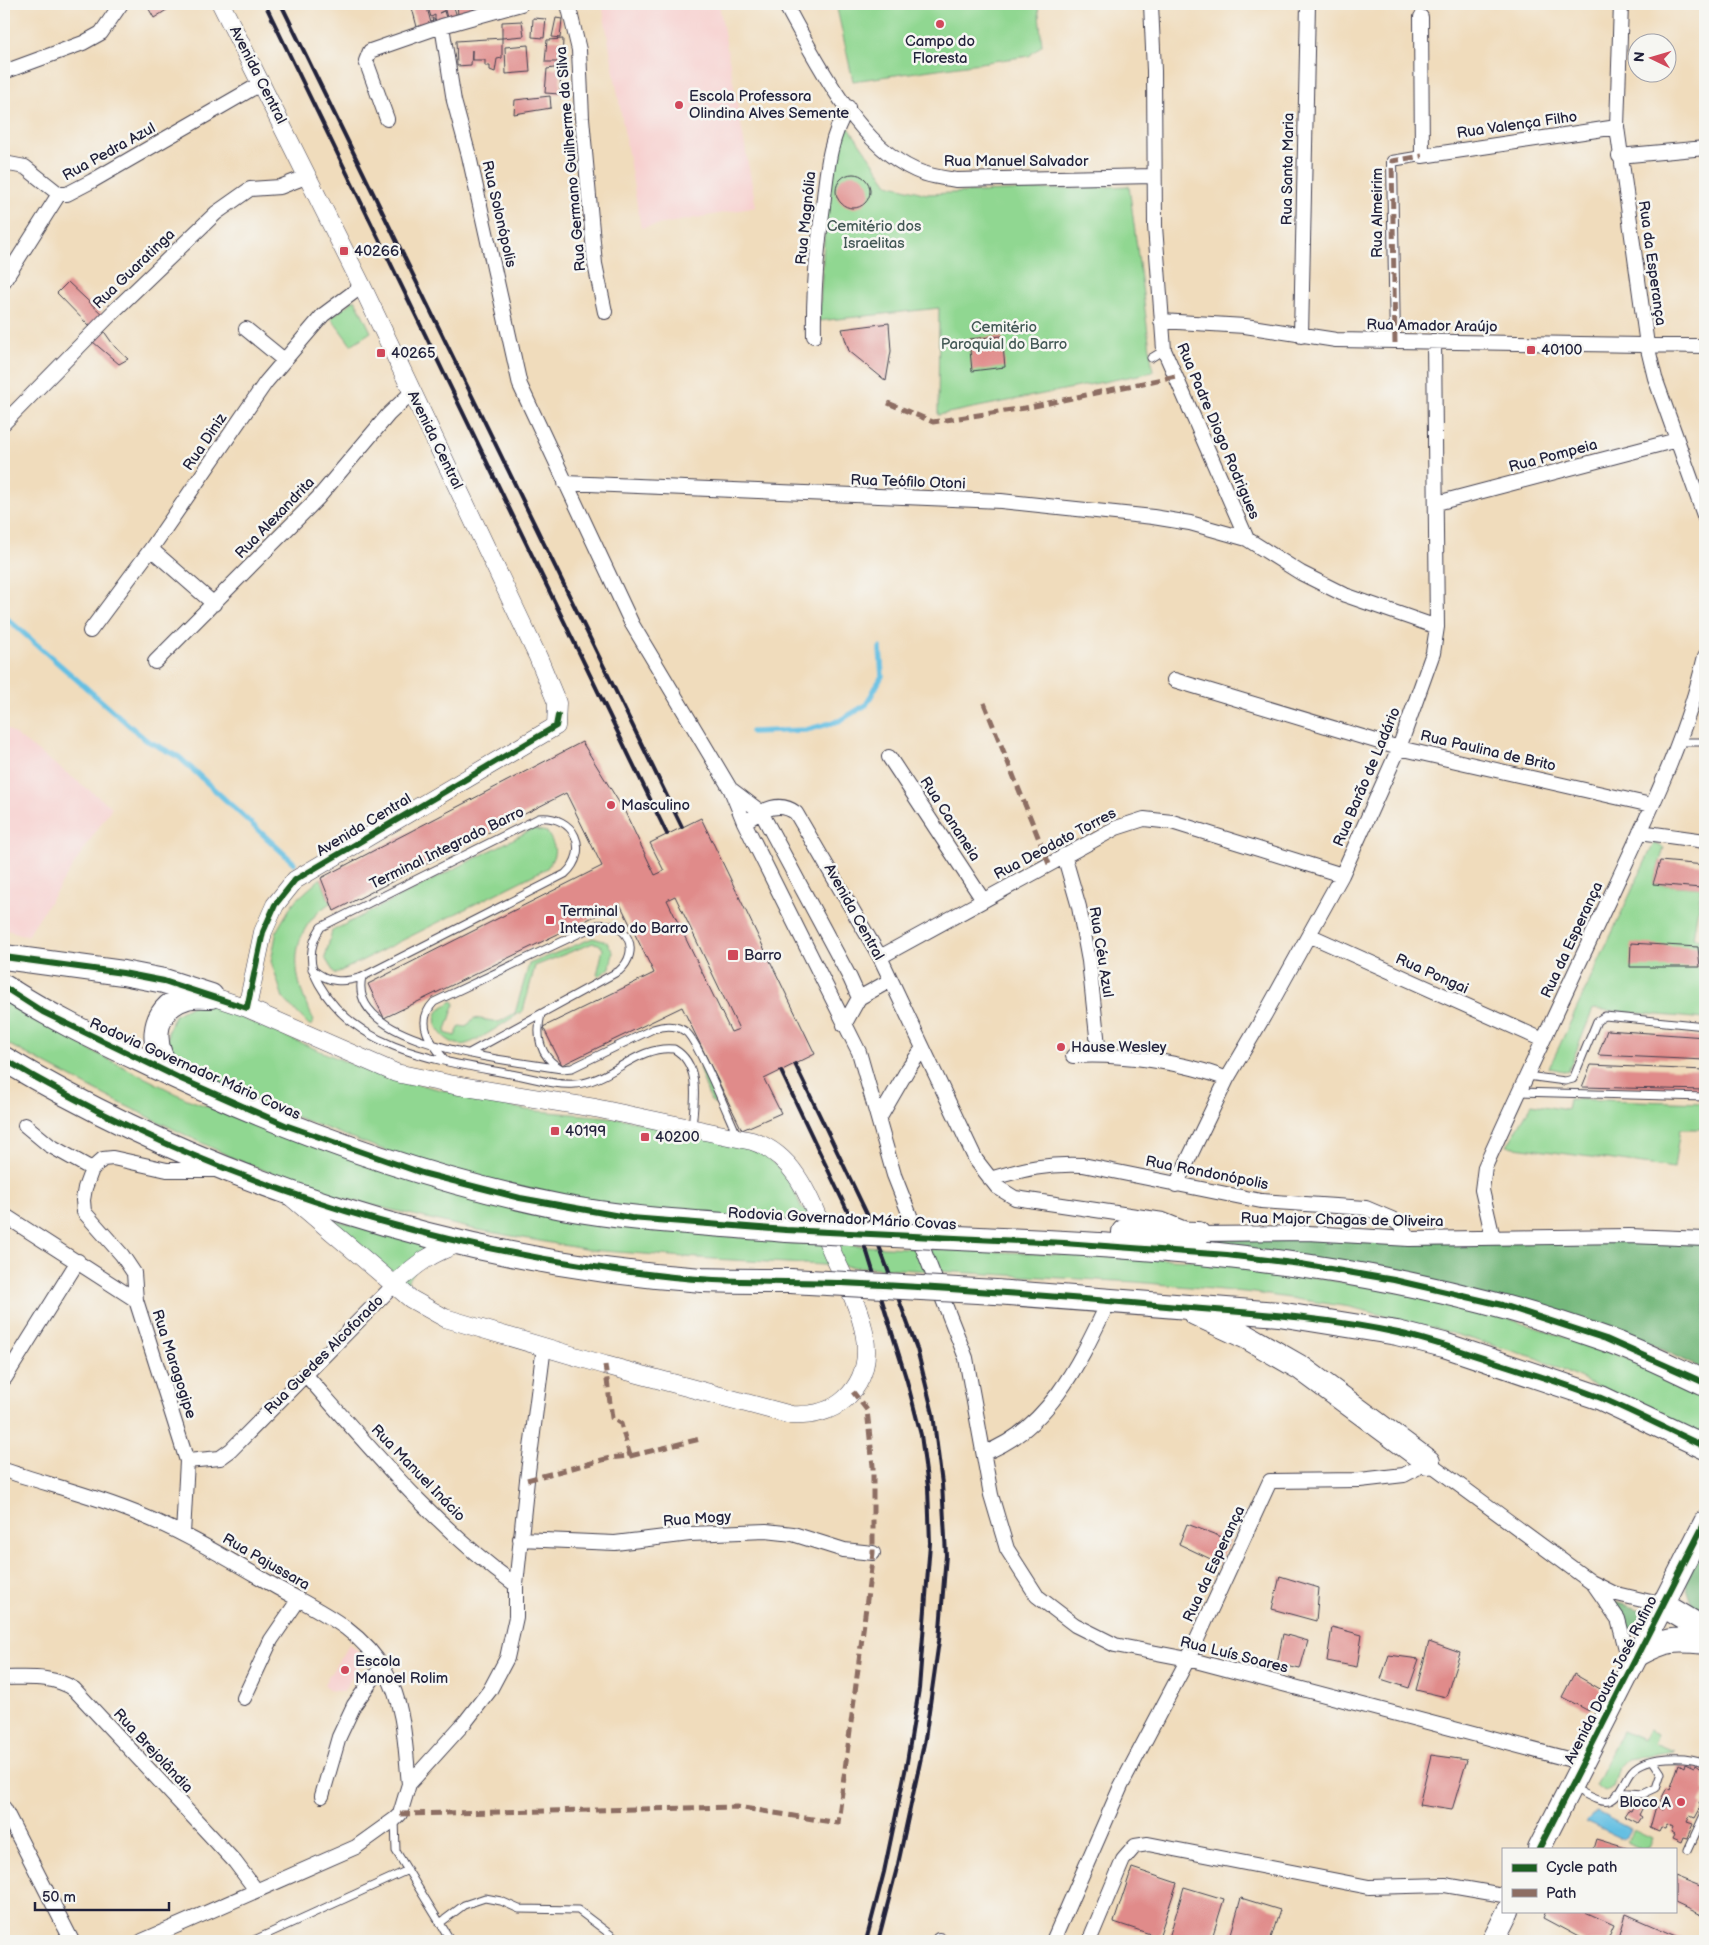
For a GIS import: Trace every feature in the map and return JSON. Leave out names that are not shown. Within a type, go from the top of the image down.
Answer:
[{"type":"highway","points":[[4,957],[123,973],[164,981],[211,996]]},
{"type":"highway","name":"Rodovia Governador Mário Covas","points":[[4,987],[43,1012],[178,1078],[294,1128],[422,1173],[511,1196],[631,1218],[786,1230],[1064,1243],[1227,1255],[1301,1264],[1394,1280],[1502,1306],[1606,1339],[1705,1383]]},
{"type":"highway","points":[[178,1078],[160,1057],[156,1043],[156,1029],[161,1018],[177,1001],[188,996],[211,996]]},
{"type":"highway","points":[[4,1059],[58,1091],[128,1128],[231,1171],[328,1206],[461,1243],[566,1262],[673,1277],[996,1292],[1279,1314],[1388,1331],[1444,1345],[1601,1398],[1705,1447]]},
{"type":"highway","points":[[1064,1243],[1103,1233],[1198,1234]]},
{"type":"highway","points":[[1182,1307],[1247,1337],[1301,1368],[1428,1462]]},
{"type":"highway","points":[[1663,1605],[1705,1630]]},
{"type":"highway","points":[[1635,1661],[1661,1642],[1681,1640],[1705,1642]]},
{"type":"main road","name":"Avenida Doutor José Rufino","points":[[1540,1848],[1705,1522]]},
{"type":"main road","points":[[1493,1941],[1508,1912]]},
{"type":"street","points":[[4,72],[83,43],[101,33],[121,4]]},
{"type":"street","name":"Avenida Central","points":[[222,4],[362,286],[538,657],[557,703],[558,716],[556,726],[295,880],[275,904],[263,932],[248,1008]]},
{"type":"street","points":[[387,118],[366,61],[367,54],[375,47],[521,4]]},
{"type":"street","name":"Rua Germano Guilherme da Silva","points":[[568,4],[579,50],[582,118],[595,264],[605,312]]},
{"type":"street","name":"Rua Manuel Salvador","points":[[785,4],[817,61],[870,138],[914,170],[935,177],[956,180],[1153,176]]},
{"type":"street","name":"Rua Padre Diogo Rodrigues","points":[[1151,4],[1154,71],[1153,176],[1160,321],[1164,350],[1247,539],[1301,573],[1345,595],[1437,627]]},
{"type":"street","name":"Rua Santa Maria","points":[[1301,336],[1308,4]]},
{"type":"street","name":"Rua da Esperança","points":[[1621,4],[1617,127],[1619,156],[1647,345],[1655,378],[1705,518]]},
{"type":"street","points":[[1421,17],[1422,156]]},
{"type":"street","name":"Rua Solonópolis","points":[[442,26],[454,101],[469,156],[515,367],[530,406],[565,484]]},
{"type":"street","name":"Rua Pedra Azul","points":[[4,280],[59,194],[67,194],[92,181],[262,83]]},
{"type":"street","name":"Rua Magnólia","points":[[814,336],[813,300],[828,162],[834,134],[848,107]]},
{"type":"street","name":"Rua Valença Filho","points":[[1422,156],[1617,127]]},
{"type":"street","points":[[1619,156],[1705,148]]},
{"type":"street","name":"Rua Almeirim","points":[[1395,343],[1392,161],[1422,156]]},
{"type":"street","points":[[4,163],[25,166],[59,194]]},
{"type":"street","name":"Rua Guaratinga","points":[[4,422],[114,311],[216,213],[242,192],[250,189],[280,187],[308,176]]},
{"type":"street","name":"Rua Diniz","points":[[90,631],[151,549],[240,418],[284,360],[323,315],[362,286]]},
{"type":"street","name":"Rua Amador Araújo","points":[[1160,321],[1245,326],[1336,340],[1395,343],[1705,346]]},
{"type":"street","points":[[246,329],[284,360]]},
{"type":"street","name":"Rua Barão de Ladário","points":[[1176,1185],[1227,1079],[1342,875],[1400,748],[1434,653],[1437,627],[1437,503],[1434,342]]},
{"type":"street","name":"Rua Alexandrita","points":[[155,662],[318,498],[388,415],[412,392]]},
{"type":"street","name":"Rua Pompeia","points":[[1437,503],[1677,440]]},
{"type":"street","points":[[565,484],[632,624],[731,790],[744,822],[859,1052],[894,1175],[966,1358],[984,1453],[1010,1441],[1046,1408],[1066,1384],[1110,1301]]},
{"type":"street","name":"Rua Teófilo Otoni","points":[[565,484],[1001,501],[1190,523],[1247,539]]},
{"type":"street","points":[[151,549],[214,604]]},
{"type":"street","name":"Rua da Esperança","points":[[1493,1238],[1482,1181],[1485,1166],[1640,832],[1678,742],[1699,681],[1705,656]]},
{"type":"street","name":"Rua Paulina de Brito","points":[[1174,680],[1400,748],[1651,805]]},
{"type":"street","name":"Rua Cananeia","points":[[889,757],[983,900]]},
{"type":"street","points":[[731,790],[761,812],[859,998]]},
{"type":"street","name":"Avenida Central","points":[[744,822],[761,812],[777,806],[786,807],[796,813],[880,957],[976,1160],[990,1179]]},
{"type":"street","name":"Rua Deodato Torres","points":[[880,957],[1064,855],[1116,828],[1144,819],[1155,819],[1213,834],[1342,875]]},
{"type":"street","points":[[1640,832],[1705,841]]},
{"type":"street","name":"Rua Céu Azul","points":[[1064,855],[1079,907],[1089,961],[1099,1055]]},
{"type":"street","name":"Rua Pongai","points":[[1309,935],[1543,1040]]},
{"type":"street","points":[[844,1025],[859,998],[891,980]]},
{"type":"street","points":[[211,996],[248,1008],[396,1073],[692,1128],[760,1144],[779,1155],[799,1179],[809,1196],[856,1305],[865,1331],[867,1353],[864,1369],[853,1392],[841,1403],[818,1414],[791,1415],[445,1318],[411,1300],[282,1189]]},
{"type":"street","points":[[879,1119],[908,1069],[923,1048]]},
{"type":"street","points":[[1073,1056],[1099,1055],[1196,1068],[1227,1079]]},
{"type":"street","points":[[25,1125],[49,1145],[92,1170]]},
{"type":"street","points":[[136,1300],[134,1273],[122,1255],[84,1212],[85,1188],[92,1170],[103,1160],[113,1158],[167,1170],[231,1171]]},
{"type":"street","name":"Rua Rondonópolis","points":[[990,1179],[1033,1167],[1056,1164],[1109,1169],[1261,1202],[1366,1208],[1392,1219],[1401,1226],[1410,1239]]},
{"type":"street","name":"Rua Major Chagas de Oliveira","points":[[990,1179],[1006,1194],[1015,1198],[1163,1220],[1198,1234],[1308,1233],[1410,1239],[1629,1236],[1705,1239]]},
{"type":"street","name":"Rua Maragogipe","points":[[4,1216],[136,1300],[187,1461],[183,1534]]},
{"type":"street","name":"Rua Guedes Alcoforado","points":[[187,1461],[220,1458],[231,1450],[418,1262],[438,1250],[461,1243]]},
{"type":"street","points":[[4,1378],[78,1262]]},
{"type":"street","points":[[142,1941],[356,1847],[400,1814],[409,1784],[466,1721],[490,1690],[507,1658],[516,1617],[516,1585],[520,1539],[544,1346]]},
{"type":"street","name":"Rua Manuel Inácio","points":[[305,1374],[432,1515],[490,1566],[516,1585]]},
{"type":"street","name":"Rua Luís Soares","points":[[984,1453],[991,1495],[1007,1549],[1037,1596],[1075,1626],[1116,1645],[1188,1659],[1583,1763]]},
{"type":"street","points":[[1428,1462],[1591,1582],[1613,1593],[1663,1605]]},
{"type":"street","name":"Rua da Esperança","points":[[1053,1941],[1121,1786],[1188,1659],[1270,1481],[1360,1480],[1404,1476],[1428,1462]]},
{"type":"street","name":"Rua Pajussara","points":[[4,1470],[123,1508],[183,1534],[299,1600],[360,1638],[382,1666],[394,1687],[401,1713],[409,1784]]},
{"type":"street","name":"Rua Mogy","points":[[520,1539],[615,1543],[690,1534],[766,1532],[793,1534],[844,1550],[873,1553]]},
{"type":"street","points":[[1591,1582],[1618,1619],[1635,1661]]},
{"type":"street","points":[[244,1698],[271,1640],[299,1600]]},
{"type":"street","points":[[322,1796],[338,1737],[354,1705],[382,1666]]},
{"type":"street","name":"Rua Brejolândia","points":[[4,1678],[62,1681],[74,1689],[235,1862],[256,1890]]},
{"type":"street","points":[[4,1808],[72,1941]]},
{"type":"street","points":[[1092,1934],[1123,1860],[1135,1846],[1148,1844],[1295,1871],[1369,1887],[1445,1885],[1502,1895]]},
{"type":"lane","points":[[1151,358],[1164,350]]},
{"type":"lane","points":[[1678,742],[1705,742]]},
{"type":"lane","name":"Terminal Integrado Barro","points":[[539,818],[562,821],[574,832],[577,848],[576,856],[572,867],[565,874],[362,977],[339,982],[329,980],[312,970],[310,958],[316,935],[321,927],[354,909],[539,818]]},
{"type":"lane","points":[[446,1061],[426,1035],[424,1024],[426,1014],[434,1002],[591,927],[605,923],[620,929],[630,942],[629,958],[619,971],[469,1053]]},
{"type":"lane","points":[[312,970],[323,992],[347,1020],[363,1031],[394,1046],[446,1061],[577,1084],[600,1076],[649,1051],[674,1050],[687,1062],[693,1077],[696,1090],[692,1128]]},
{"type":"lane","points":[[362,977],[363,998],[375,1016],[412,1039],[469,1053],[562,1069],[572,1068],[653,1029],[664,1025],[676,1026],[691,1037],[738,1138]]},
{"type":"lane","points":[[541,1014],[538,1034],[540,1043],[548,1059],[562,1069]]},
{"type":"lane","points":[[1526,1076],[1565,1080],[1573,1079],[1597,1021],[1605,1016],[1705,1026]]},
{"type":"lane","points":[[1518,1092],[1705,1097]]},
{"type":"lane","points":[[1571,1787],[1605,1802],[1614,1799],[1636,1767],[1653,1761],[1684,1757],[1705,1763]]},
{"type":"lane","points":[[1618,1792],[1643,1794],[1656,1788],[1662,1773],[1653,1761]]},
{"type":"lane","points":[[1688,1850],[1705,1814]]},
{"type":"lane","points":[[395,1818],[396,1851],[451,1941]]},
{"type":"lane","points":[[252,1941],[408,1870]]},
{"type":"lane","points":[[440,1923],[464,1905],[485,1898],[501,1901],[519,1909],[578,1910],[619,1941]]},
{"type":"shaded area","name":"Escola Professora Olindina Alves Semente","points":[[602,4],[719,4],[756,207],[641,228]]},
{"type":"shaded area","points":[[796,4],[836,4],[838,9],[802,16]]},
{"type":"shaded area","points":[[4,726],[112,807],[27,936],[4,929]]},
{"type":"shaded area","name":"Escola Manoel Rolim","points":[[349,1644],[366,1656],[343,1692],[329,1690],[324,1684]]},
{"type":"green space","name":"Campo do Floresta","points":[[836,4],[1038,4],[1042,45],[1029,56],[853,81]]},
{"type":"green space","points":[[845,122],[888,184],[927,194],[1129,186],[1153,372],[938,415],[939,308],[819,321],[827,189]]},
{"type":"green space","points":[[355,299],[371,332],[351,345],[331,318]]},
{"type":"green space","points":[[533,829],[547,832],[554,846],[553,858],[547,868],[335,974],[325,958],[332,931]]},
{"type":"green space","points":[[1654,843],[1664,848],[1653,884],[1701,888],[1693,938],[1705,939],[1705,1019],[1593,1009],[1568,1072],[1549,1068]]},
{"type":"green space","points":[[321,878],[330,903],[316,915],[306,928],[300,942],[297,957],[297,972],[301,988],[314,1020],[312,1025],[309,1025],[283,998],[271,961],[277,930],[293,903]]},
{"type":"green space","points":[[593,938],[607,942],[613,952],[610,968],[599,976],[597,975],[603,949],[599,944],[593,943],[535,966],[523,1011],[472,1042],[460,1045],[453,1043],[438,1028],[435,1022],[439,1010],[452,1001],[455,1003],[445,1033],[455,1036],[460,1026],[466,1027],[474,1018],[499,1022],[515,1013],[529,964]]},
{"type":"green space","points":[[4,999],[92,1051],[187,1099],[283,1134],[712,1234],[792,1243],[1214,1261],[1451,1300],[1705,1383],[1705,1438],[1537,1358],[1434,1328],[1350,1307],[1255,1293],[1136,1282],[713,1259],[590,1250],[473,1229],[324,1194],[233,1158],[110,1098],[4,1042]]},
{"type":"green space","points":[[201,1001],[375,1074],[526,1110],[619,1118],[752,1147],[769,1159],[783,1173],[793,1189],[801,1208],[816,1215],[819,1225],[686,1223],[429,1167],[190,1077],[168,1052],[168,1031],[175,1015]]},
{"type":"green space","points":[[699,1067],[705,1074],[716,1105],[710,1100]]},
{"type":"green space","points":[[1569,1099],[1705,1103],[1705,1129],[1680,1129],[1674,1168],[1507,1146],[1532,1104],[1567,1110]]},
{"type":"green space","points":[[331,1219],[435,1247],[408,1280],[410,1298]]},
{"type":"green space","points":[[1289,1238],[1705,1239],[1705,1370],[1649,1343],[1392,1270],[1117,1242]]},
{"type":"green space","points":[[1705,1538],[1705,1627],[1700,1626],[1685,1582]]},
{"type":"green space","points":[[1614,1602],[1645,1611],[1632,1636]]},
{"type":"green space","points":[[1648,1730],[1658,1734],[1654,1743],[1673,1751],[1628,1758],[1619,1767],[1613,1788],[1604,1791],[1595,1785],[1622,1731],[1643,1740]]},
{"type":"green space","points":[[1633,1830],[1652,1839],[1648,1848],[1639,1848],[1627,1842]]},
{"type":"water","points":[[1597,1812],[1630,1829],[1624,1840],[1586,1822]]},
{"type":"building","points":[[146,4],[176,4],[154,18]]},
{"type":"building","points":[[411,4],[426,4],[431,23],[417,27]]},
{"type":"building","points":[[427,4],[453,4],[458,20],[448,22],[445,10],[439,13],[444,11],[447,21],[433,23],[432,18],[435,20],[435,15],[431,17]]},
{"type":"building","points":[[457,4],[472,4],[474,10],[458,15]]},
{"type":"building","points":[[476,4],[490,4],[492,8],[480,13]]},
{"type":"building","points":[[533,18],[546,19],[544,38],[532,37]]},
{"type":"building","points":[[556,18],[562,19],[560,38],[552,37]]},
{"type":"building","points":[[522,21],[524,36],[502,38],[502,22]]},
{"type":"building","points":[[502,38],[502,58],[497,59],[495,72],[490,70],[490,66],[485,66],[485,60],[472,60],[472,50],[471,65],[457,66],[456,41]]},
{"type":"building","points":[[563,39],[562,62],[545,62],[547,40]]},
{"type":"building","points":[[528,45],[530,72],[506,74],[505,47]]},
{"type":"building","points":[[561,67],[560,94],[545,93],[547,69]]},
{"type":"building","points":[[550,96],[551,108],[514,114],[515,100]]},
{"type":"building","points":[[853,174],[860,175],[865,179],[869,184],[869,198],[865,203],[860,207],[853,208],[846,207],[841,203],[837,198],[836,191],[837,184],[841,179],[846,175]]},
{"type":"building","points":[[68,282],[103,315],[90,327],[57,293]]},
{"type":"building","points":[[889,323],[891,351],[886,381],[849,351],[842,329]]},
{"type":"building","points":[[103,330],[115,347],[128,359],[119,364],[93,342]]},
{"type":"building","points":[[1002,336],[1005,367],[972,371],[969,339]]},
{"type":"building","points":[[582,742],[625,812],[655,875],[664,871],[650,843],[701,818],[815,1054],[764,1079],[781,1113],[742,1130],[682,1007],[562,1065],[543,1027],[654,973],[620,904],[384,1018],[368,984],[602,866],[566,793],[334,911],[321,878]],"holes":[[[675,896],[739,1029],[731,1032],[667,900]]]},
{"type":"building","points":[[1660,861],[1705,865],[1701,888],[1653,884]]},
{"type":"building","points":[[1631,943],[1698,947],[1700,967],[1630,967]]},
{"type":"building","points":[[1607,1030],[1705,1037],[1705,1060],[1598,1055]]},
{"type":"building","points":[[1591,1065],[1705,1070],[1705,1090],[1582,1087]]},
{"type":"building","points":[[1187,1524],[1230,1540],[1219,1563],[1179,1544]]},
{"type":"building","points":[[1280,1576],[1319,1588],[1316,1621],[1272,1609]]},
{"type":"building","points":[[1332,1627],[1362,1635],[1357,1667],[1327,1661]]},
{"type":"building","points":[[1283,1634],[1308,1641],[1300,1669],[1277,1664]]},
{"type":"building","points":[[1429,1642],[1460,1653],[1446,1697],[1416,1690]]},
{"type":"building","points":[[1389,1655],[1419,1659],[1409,1688],[1381,1679]]},
{"type":"building","points":[[1574,1674],[1602,1690],[1589,1711],[1562,1697]]},
{"type":"building","points":[[1431,1755],[1467,1760],[1452,1810],[1419,1805]]},
{"type":"building","name":"Bloco A","points":[[1685,1763],[1694,1767],[1695,1765],[1705,1772],[1705,1793],[1699,1803],[1702,1805],[1695,1818],[1690,1816],[1687,1822],[1693,1824],[1687,1838],[1683,1837],[1681,1842],[1672,1838],[1674,1834],[1671,1832],[1673,1827],[1667,1824],[1665,1829],[1661,1828],[1659,1832],[1650,1828],[1656,1806],[1663,1809],[1666,1803],[1660,1801],[1667,1788],[1670,1790],[1679,1764],[1684,1767]]},
{"type":"building","points":[[1636,1800],[1643,1801],[1642,1804],[1644,1805],[1639,1815],[1642,1817],[1638,1823],[1624,1816],[1628,1810],[1631,1811]]},
{"type":"building","points":[[1596,1839],[1626,1848],[1593,1848]]},
{"type":"building","points":[[1132,1868],[1177,1883],[1159,1937],[1114,1922]]},
{"type":"building","points":[[1676,1876],[1705,1888],[1705,1917],[1676,1903]]},
{"type":"building","points":[[1184,1887],[1224,1899],[1211,1941],[1168,1941]]},
{"type":"building","points":[[1241,1898],[1280,1910],[1270,1941],[1229,1941]]},
{"type":"building","points":[[1546,1912],[1585,1912],[1614,1925],[1607,1941],[1586,1941],[1543,1918]]},
{"type":"building","points":[[1626,1914],[1688,1941],[1618,1941]]},
{"type":"waterway","points":[[4,616],[146,740],[179,757],[294,863]]},
{"type":"waterway","points":[[752,732],[806,730],[839,721],[866,705],[882,676],[880,648]]},
{"type":"railway","points":[[265,4],[667,834]]},
{"type":"railway","points":[[281,4],[682,827]]},
{"type":"railway","points":[[795,1064],[868,1216],[917,1349],[933,1414],[942,1484],[946,1555],[939,1641],[925,1739],[898,1864],[878,1941]]},
{"type":"railway","points":[[781,1071],[867,1252],[907,1381],[921,1435],[928,1487],[930,1543],[919,1689],[907,1762],[884,1872],[866,1941]]},
{"type":"marked path","points":[[1395,343],[1392,161],[1422,156]]},
{"type":"marked path","points":[[888,403],[933,422],[1025,408],[1176,376]]},
{"type":"marked path","points":[[984,703],[1049,864]]},
{"type":"marked path","points":[[527,1480],[610,1458],[630,1456],[621,1424],[612,1418],[605,1365]]},
{"type":"marked path","points":[[400,1814],[737,1807],[838,1823],[873,1553],[873,1466],[867,1410],[853,1392]]},
{"type":"marked path","points":[[630,1456],[700,1439]]},
{"type":"cycle path","points":[[4,957],[123,973],[164,981],[247,1008],[263,932],[275,905],[295,880],[556,726],[558,716]]},
{"type":"cycle path","points":[[4,987],[43,1012],[179,1078],[285,1125],[422,1173],[520,1198],[631,1218],[786,1230],[1064,1243],[1227,1255],[1301,1264],[1394,1280],[1502,1305],[1606,1339],[1705,1383]]},
{"type":"cycle path","points":[[4,1059],[82,1103],[162,1141],[243,1175],[326,1205],[411,1229],[497,1250],[585,1266],[694,1279],[842,1283],[968,1290],[1261,1314],[1343,1323],[1422,1339],[1560,1383],[1614,1404],[1705,1447]]},
{"type":"cycle path","points":[[1540,1848],[1705,1522]]},
{"type":"place","name":"Campo do Floresta","points":[[940,24]]},
{"type":"place","name":"Escola Professora Olindina Alves Semente","points":[[679,105]]},
{"type":"place","name":"40266","points":[[344,251]]},
{"type":"place","name":"40100","points":[[1531,350]]},
{"type":"place","name":"40265","points":[[381,353]]},
{"type":"place","name":"Masculino","points":[[611,805]]},
{"type":"place","name":"Terminal Integrado do Barro","points":[[550,920]]},
{"type":"place","name":"Barro","points":[[733,955]]},
{"type":"place","name":"Hause Wesley","points":[[1061,1047]]},
{"type":"place","name":"40199","points":[[555,1131]]},
{"type":"place","name":"40200","points":[[645,1137]]},
{"type":"place","name":"Escola Manoel Rolim","points":[[345,1670]]},
{"type":"place","name":"Bloco A","points":[[1681,1802]]},
{"type":"park label","name":"Cemitério dos Israelitas","points":[[874,234]]},
{"type":"park label","name":"Cemitério Paroquial do Barro","points":[[1004,336]]}]
